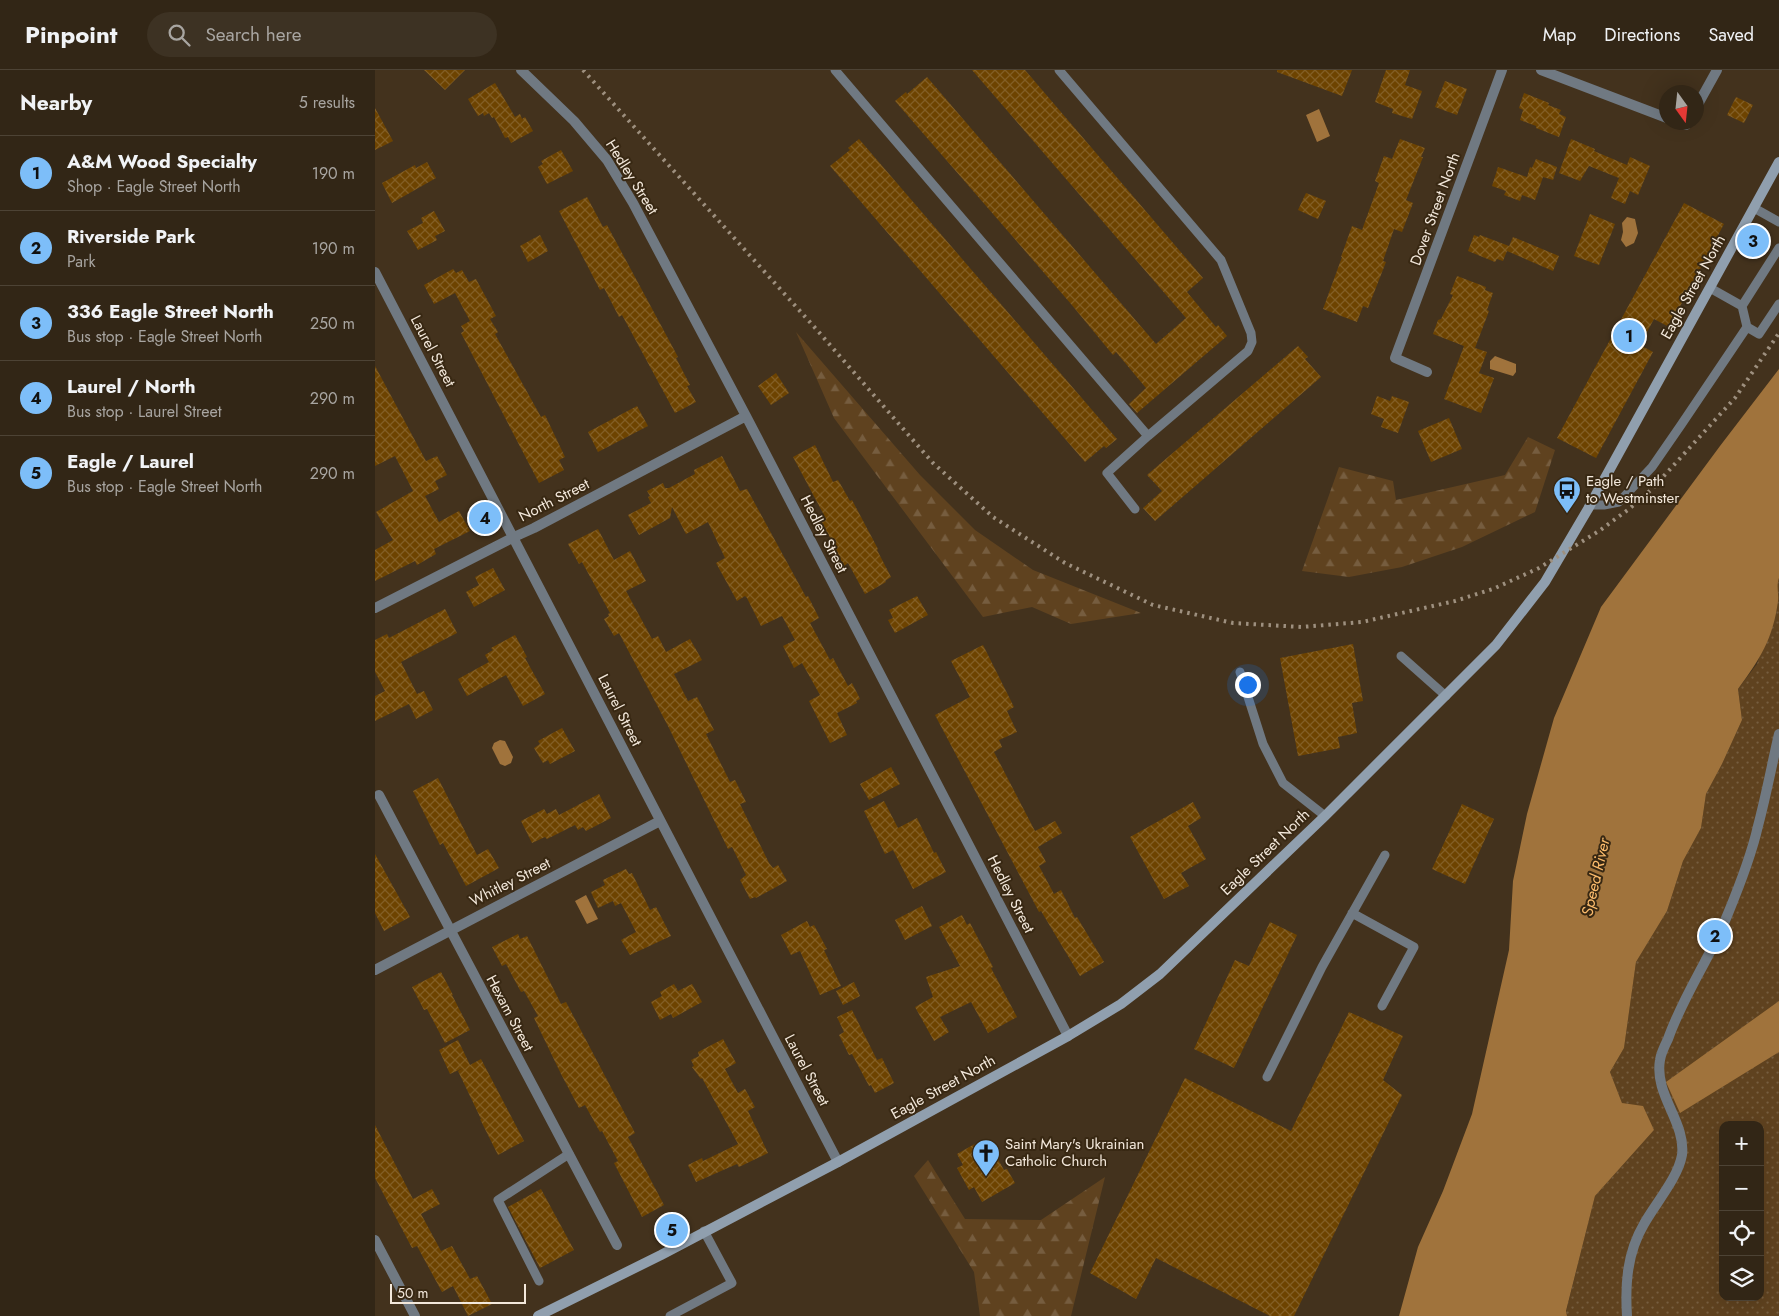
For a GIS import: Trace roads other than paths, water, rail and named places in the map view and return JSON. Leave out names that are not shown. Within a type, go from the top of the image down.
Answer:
[{"type":"main road","name":"Eagle Street North","points":[[538,1316],[552,1313],[704,1231],[838,1162],[1068,1036],[1121,1004],[1160,974],[1325,816],[1446,696],[1496,645],[1545,582],[1779,162]]},
{"type":"street","name":"Hedley Street","points":[[521,70],[574,121],[607,160],[633,203],[746,416],[1068,1036]]},
{"type":"street","name":"Dover Street North","points":[[1427,372],[1395,358],[1502,70]]},
{"type":"street","points":[[1541,70],[1659,115]]},
{"type":"street","points":[[1704,93],[1717,70]]},
{"type":"street","name":"Laurel Street","points":[[375,272],[838,1162]]},
{"type":"street","name":"North Street","points":[[375,608],[534,528],[746,416]]},
{"type":"street","points":[[1627,1316],[1626,1294],[1633,1246],[1643,1225],[1675,1174],[1682,1156],[1680,1132],[1662,1090],[1660,1059],[1675,1018],[1711,950],[1727,916],[1743,874],[1758,828],[1779,734]]},
{"type":"street","name":"Hexam Street","points":[[379,795],[617,1244]]},
{"type":"street","name":"Whitley Street","points":[[375,970],[660,822]]},
{"type":"street","points":[[375,1240],[415,1316]]},
{"type":"lane","points":[[835,70],[1148,436]]},
{"type":"lane","points":[[1059,70],[1221,260],[1251,333],[1252,342],[1248,351],[1107,473],[1135,509]]},
{"type":"lane","points":[[1754,208],[1779,222]]},
{"type":"lane","points":[[1779,248],[1742,306],[1747,327],[1759,334],[1779,304]]},
{"type":"lane","points":[[1710,288],[1742,306]]},
{"type":"lane","points":[[1590,504],[1604,505],[1619,502],[1652,467],[1747,327]]},
{"type":"lane","points":[[1401,656],[1446,696]]},
{"type":"lane","points":[[1240,672],[1263,744],[1283,784],[1325,816]]},
{"type":"lane","points":[[1267,1078],[1322,967],[1385,856]]},
{"type":"lane","points":[[1352,913],[1414,947],[1381,1006]]},
{"type":"lane","points":[[539,1281],[497,1200],[569,1154]]},
{"type":"lane","points":[[670,1316],[732,1282],[704,1231]]},
{"type":"water","points":[[1319,109],[1330,136],[1317,142],[1306,115]]},
{"type":"water","points":[[1627,217],[1635,219],[1638,233],[1634,243],[1626,247],[1621,240],[1623,232],[1622,223]]},
{"type":"water","points":[[1495,356],[1516,364],[1516,372],[1513,376],[1490,369],[1490,361]]},
{"type":"water","name":"Speed River","points":[[1779,369],[1779,578],[1778,601],[1773,627],[1753,668],[1738,689],[1742,720],[1706,794],[1701,828],[1683,861],[1667,911],[1636,962],[1624,1048],[1610,1072],[1622,1103],[1643,1106],[1654,1130],[1595,1196],[1566,1311],[1567,1316],[1399,1316],[1418,1247],[1443,1191],[1472,1114],[1509,950],[1513,881],[1527,814],[1554,718],[1601,607]]},
{"type":"water","points":[[500,740],[505,741],[513,757],[511,763],[505,766],[500,764],[492,748],[494,743]]},
{"type":"water","points":[[586,895],[598,919],[587,924],[575,901]]},
{"type":"water","points":[[1779,1001],[1779,1052],[1680,1113],[1666,1082]]},
{"type":"railway","points":[[583,70],[817,330],[933,463],[993,517],[1065,563],[1153,605],[1233,623],[1301,627],[1362,622],[1455,601],[1493,589],[1539,568],[1599,531],[1652,489],[1735,398],[1779,333]]},
{"type":"place","name":"336 Eagle Street North","points":[[1753,241]]},
{"type":"place","name":"A&M Wood Specialty","points":[[1629,336]]},
{"type":"place","name":"Eagle / Path to Westminster","points":[[1567,514]]},
{"type":"place","name":"Laurel / North","points":[[485,518]]},
{"type":"place","name":"Riverside Park","points":[[1715,936]]},
{"type":"place","name":"Saint Mary's Ukrainian Catholic Church","points":[[986,1177]]},
{"type":"place","name":"Eagle / Laurel","points":[[672,1230]]}]
